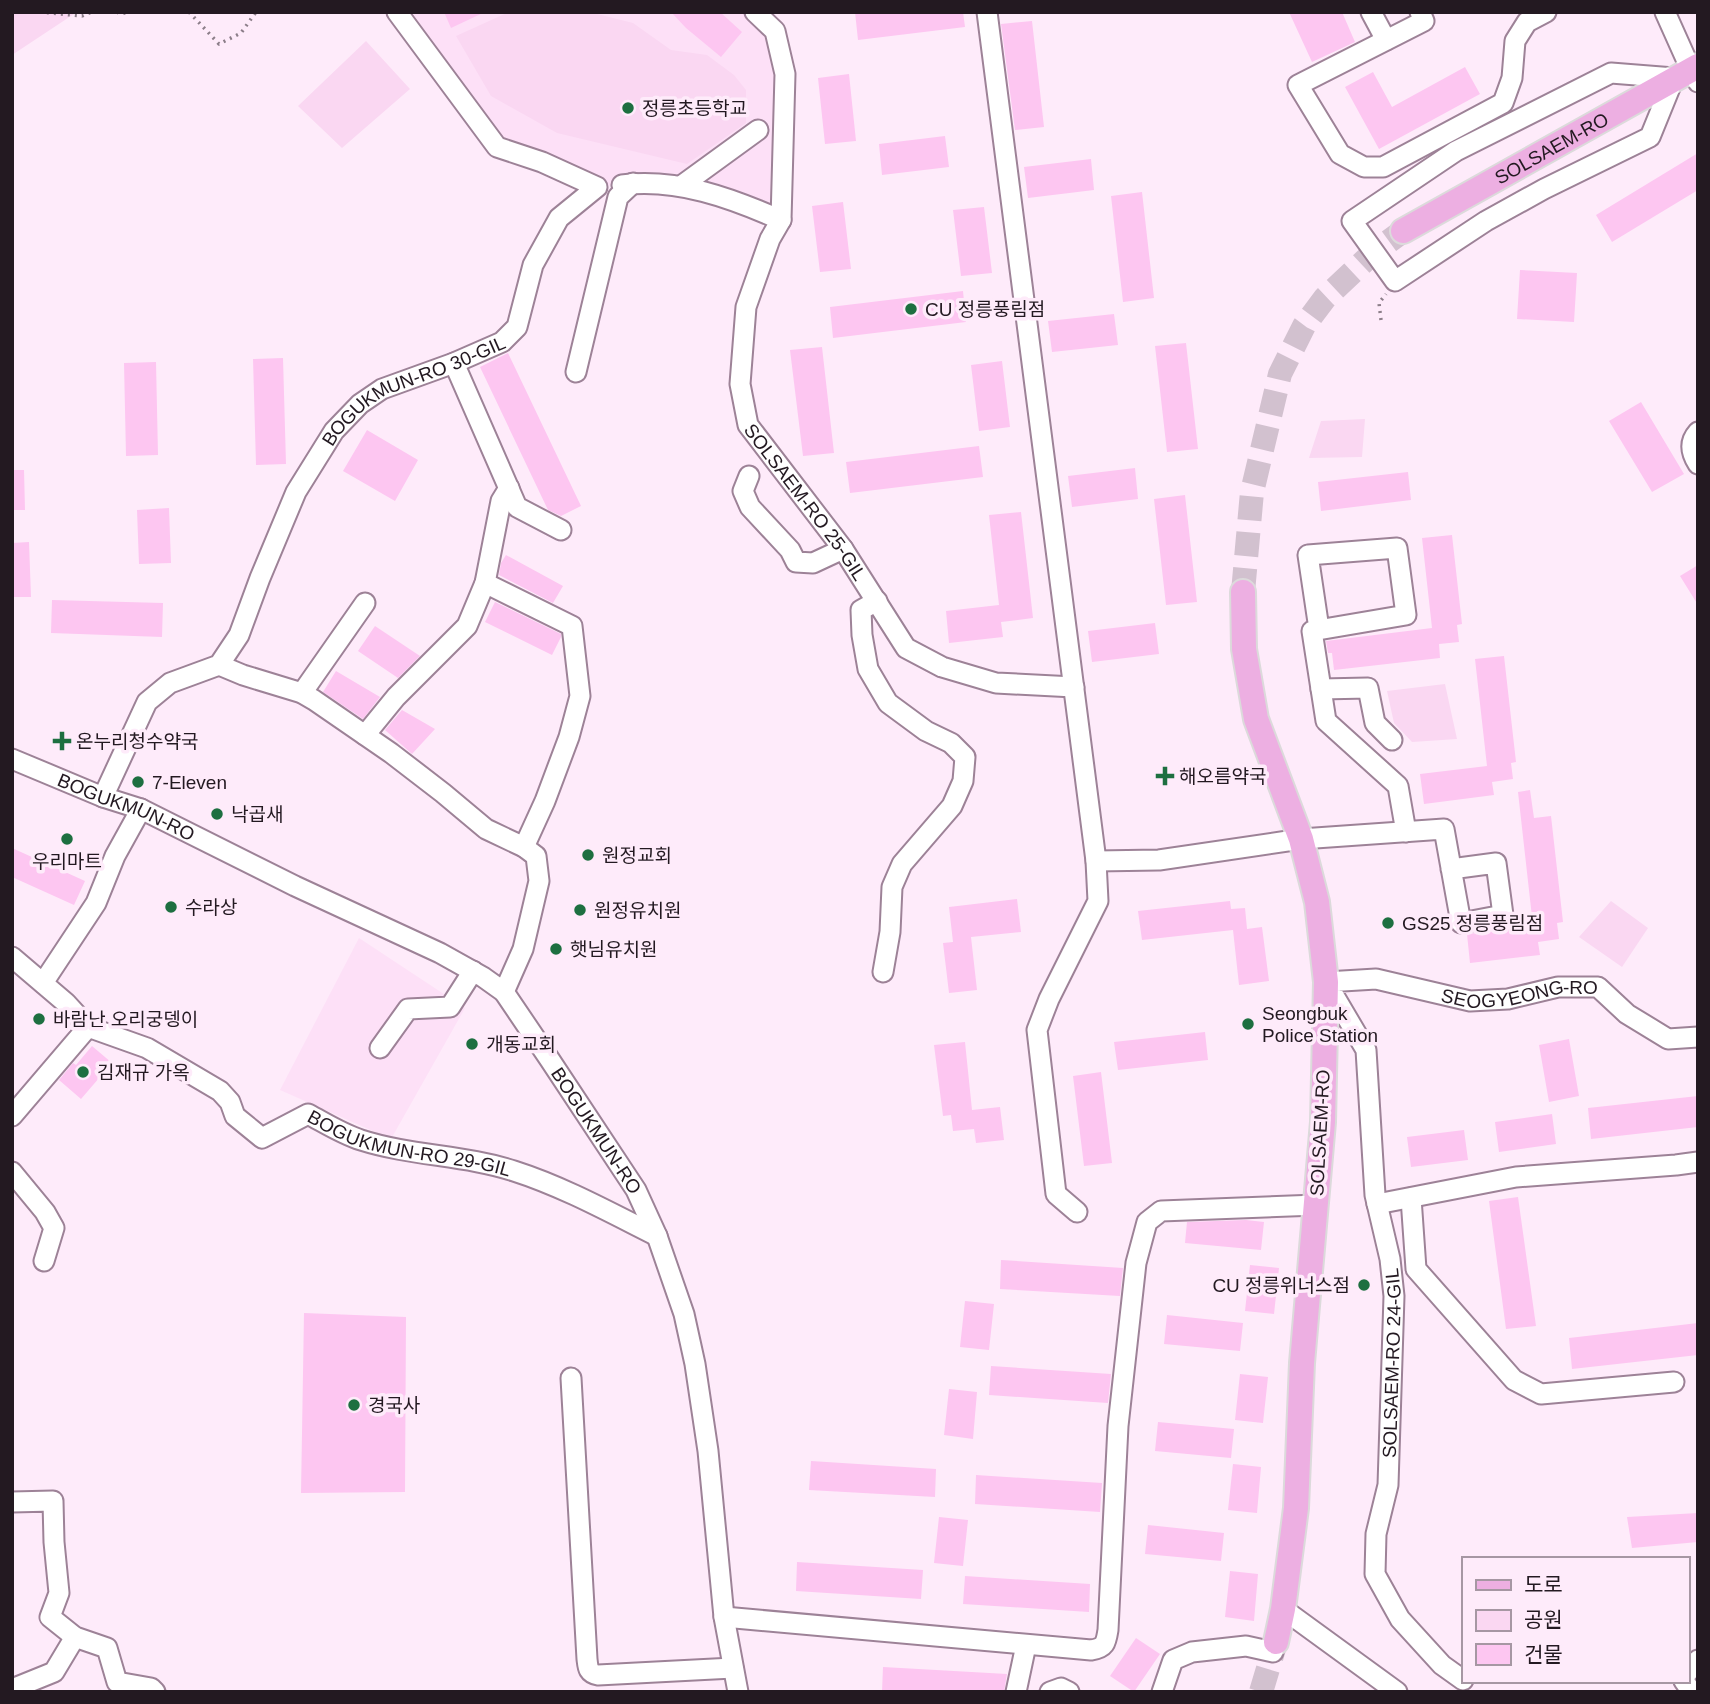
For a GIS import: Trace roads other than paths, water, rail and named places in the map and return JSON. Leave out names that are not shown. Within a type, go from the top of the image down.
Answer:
[{"type":"main road","name":"SOLSAEM-RO","points":[[1403,230],[1690,74]]},
{"type":"main road","name":"SOLSAEM-RO","points":[[1243,592],[1244,649],[1256,719],[1301,839],[1317,902],[1325,982],[1323,1122],[1302,1363],[1296,1508],[1283,1609],[1275,1647]]},
{"type":"street","points":[[397,12],[497,147],[541,162],[597,187],[633,183],[681,186],[746,205],[781,220]]},
{"type":"street","name":"SOLSAEM-RO 25-GIL","points":[[755,12],[775,30],[785,74],[781,220],[769,239],[746,307],[740,384],[748,425],[843,549],[906,648],[943,667],[996,683],[1074,687]]},
{"type":"street","points":[[988,12],[1096,861],[1098,901],[1049,999],[1037,1030],[1056,1194],[1077,1212]]},
{"type":"street","points":[[1371,12],[1386,40]]},
{"type":"street","points":[[1420,12],[1424,21],[1298,85],[1340,154],[1364,167],[1383,167],[1503,103],[1512,78],[1515,41],[1527,22],[1546,12]]},
{"type":"street","points":[[1665,12],[1690,74]]},
{"type":"street","points":[[1611,73],[1690,74],[1650,137],[1486,221],[1395,281],[1352,221],[1456,150],[1611,73]]},
{"type":"street","points":[[681,186],[758,130]]},
{"type":"street","points":[[576,372],[618,197],[633,183]]},
{"type":"street","name":"BOGUKMUN-RO 30-GIL","points":[[219,665],[239,635],[296,492],[334,431],[360,404],[382,389],[502,342],[517,327],[533,265],[559,218],[597,187]]},
{"type":"street","points":[[454,363],[517,507],[561,530]]},
{"type":"street","points":[[1698,432],[1692,439],[1693,455],[1698,464]]},
{"type":"street","points":[[749,476],[744,491],[750,507],[790,550],[796,562],[813,563],[843,549]]},
{"type":"street","points":[[365,735],[396,696],[467,626],[485,583],[501,501],[509,488]]},
{"type":"street","points":[[1319,629],[1308,555],[1396,548],[1406,615],[1312,631],[1326,721],[1398,786],[1406,832]]},
{"type":"street","points":[[485,583],[572,626],[575,639],[580,696],[569,737],[524,847]]},
{"type":"street","points":[[877,601],[861,610],[868,669],[888,703],[926,731],[951,743],[965,757],[963,781],[952,806],[902,864],[892,887],[890,932],[883,972]]},
{"type":"street","points":[[302,693],[365,603]]},
{"type":"street","points":[[103,797],[147,702],[170,683],[219,665],[302,693],[365,735],[486,829],[524,847],[536,856],[539,881],[523,949],[503,992]]},
{"type":"street","points":[[1321,689],[1368,688],[1375,723],[1392,740]]},
{"type":"street","name":"BOGUKMUN-RO","points":[[12,759],[103,797],[141,809],[295,886],[440,953],[503,992],[636,1190],[657,1236],[684,1314],[695,1364],[708,1451],[724,1617],[738,1692]]},
{"type":"street","points":[[43,983],[96,903],[115,856],[141,809]]},
{"type":"street","points":[[1096,861],[1159,860],[1301,839],[1444,829],[1451,869]]},
{"type":"street","name":"BOGUKMUN-RO 29-GIL","points":[[12,957],[66,1003],[88,1027],[146,1048],[220,1091],[230,1102],[235,1116],[262,1138],[307,1114],[360,1140],[513,1171],[562,1190],[657,1236]]},
{"type":"street","points":[[380,1048],[408,1009],[450,1007],[473,971]]},
{"type":"street","name":"SEOGYEONG-RO","points":[[1325,982],[1376,979],[1470,1000],[1508,999],[1558,987],[1598,987],[1627,1014],[1668,1040],[1698,1037]]},
{"type":"street","name":"SOLSAEM-RO 24-GIL","points":[[1325,982],[1366,1050],[1375,1195],[1390,1259],[1394,1296],[1388,1485],[1376,1534],[1375,1574],[1400,1619],[1442,1665],[1462,1680]]},
{"type":"street","points":[[12,1116],[88,1027]]},
{"type":"street","points":[[1377,1204],[1516,1177],[1698,1162]]},
{"type":"street","points":[[12,1172],[45,1212],[54,1228],[44,1261]]},
{"type":"street","points":[[1411,1198],[1416,1269],[1514,1380],[1541,1394],[1674,1382]]},
{"type":"street","points":[[724,1617],[1091,1650],[1106,1644],[1118,1426],[1136,1263],[1147,1223],[1161,1210],[1317,1205]]},
{"type":"street","points":[[571,1378],[586,1659],[589,1671],[598,1675],[733,1668]]},
{"type":"street","points":[[12,1502],[53,1501],[59,1593],[50,1617],[75,1637],[107,1648],[117,1682],[151,1688],[155,1692]]},
{"type":"street","points":[[1283,1609],[1397,1692]]},
{"type":"street","points":[[12,1689],[54,1672],[75,1637]]},
{"type":"street","points":[[1016,1692],[1026,1645]]},
{"type":"street","points":[[1162,1692],[1173,1660],[1192,1652],[1246,1646],[1275,1647]]},
{"type":"street","points":[[1050,1692],[1060,1688],[1069,1692]]},
{"type":"tunnel","points":[[1243,592],[1252,492],[1280,374],[1304,326],[1325,298],[1373,253],[1403,231]]},
{"type":"tunnel","points":[[1261,1692],[1276,1642]]},
{"type":"place","name":"정릉초등학교","points":[[628,108]]},
{"type":"place","name":"CU 정릉풍림점","points":[[911,309]]},
{"type":"place","name":"온누리청수약국","points":[[62,741]]},
{"type":"place","name":"해오름약국","points":[[1165,776]]},
{"type":"place","name":"7-Eleven","points":[[138,782]]},
{"type":"place","name":"낙곱새","points":[[217,814]]},
{"type":"place","name":"우리마트","points":[[67,839]]},
{"type":"place","name":"원정교회","points":[[588,855]]},
{"type":"place","name":"수라상","points":[[171,907]]},
{"type":"place","name":"원정유치원","points":[[580,910]]},
{"type":"place","name":"GS25 정릉풍림점","points":[[1388,923]]},
{"type":"place","name":"햇님유치원","points":[[556,949]]},
{"type":"place","name":"바람난 오리궁뎅이","points":[[39,1019]]},
{"type":"place","name":"Seongbuk Police Station","points":[[1248,1024]]},
{"type":"place","name":"개동교회","points":[[472,1044]]},
{"type":"place","name":"김재규 가옥","points":[[83,1072]]},
{"type":"place","name":"CU 정릉위너스점","points":[[1364,1285]]},
{"type":"place","name":"경국사","points":[[354,1405]]}]
